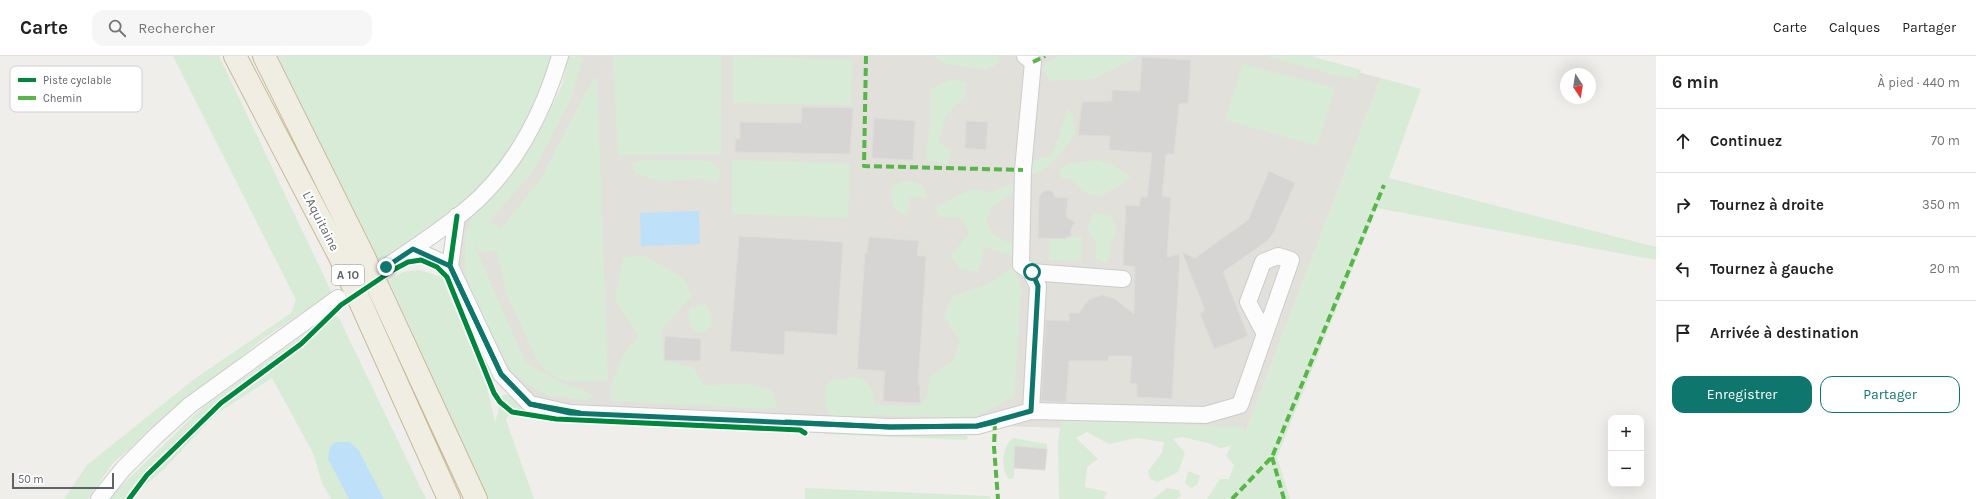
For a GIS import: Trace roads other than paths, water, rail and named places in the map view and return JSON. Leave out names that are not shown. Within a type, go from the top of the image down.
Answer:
[{"type":"highway","name":"L'Aquitaine","points":[[235,56],[340,257],[449,499]]},
{"type":"highway","name":"L'Aquitaine","points":[[264,56],[364,257],[476,499]]},
{"type":"street","points":[[386,267],[457,216],[486,191],[511,161],[542,108],[553,81],[560,56]]},
{"type":"street","points":[[1030,58],[1023,170],[1020,265],[1032,272],[1123,279]]},
{"type":"street","points":[[457,216],[450,266],[501,374],[530,404],[570,413],[890,427],[977,426],[1031,411],[1205,415],[1240,405],[1265,334]]},
{"type":"street","points":[[413,249],[450,266]]},
{"type":"street","points":[[1031,411],[1038,286],[1032,272]]},
{"type":"street","points":[[99,499],[123,469],[157,434],[190,405],[338,298]]},
{"type":"water","points":[[699,211],[700,244],[641,246],[640,213]]},
{"type":"water","points":[[336,442],[350,442],[359,451],[384,499],[349,499],[328,459],[330,447]]}]
